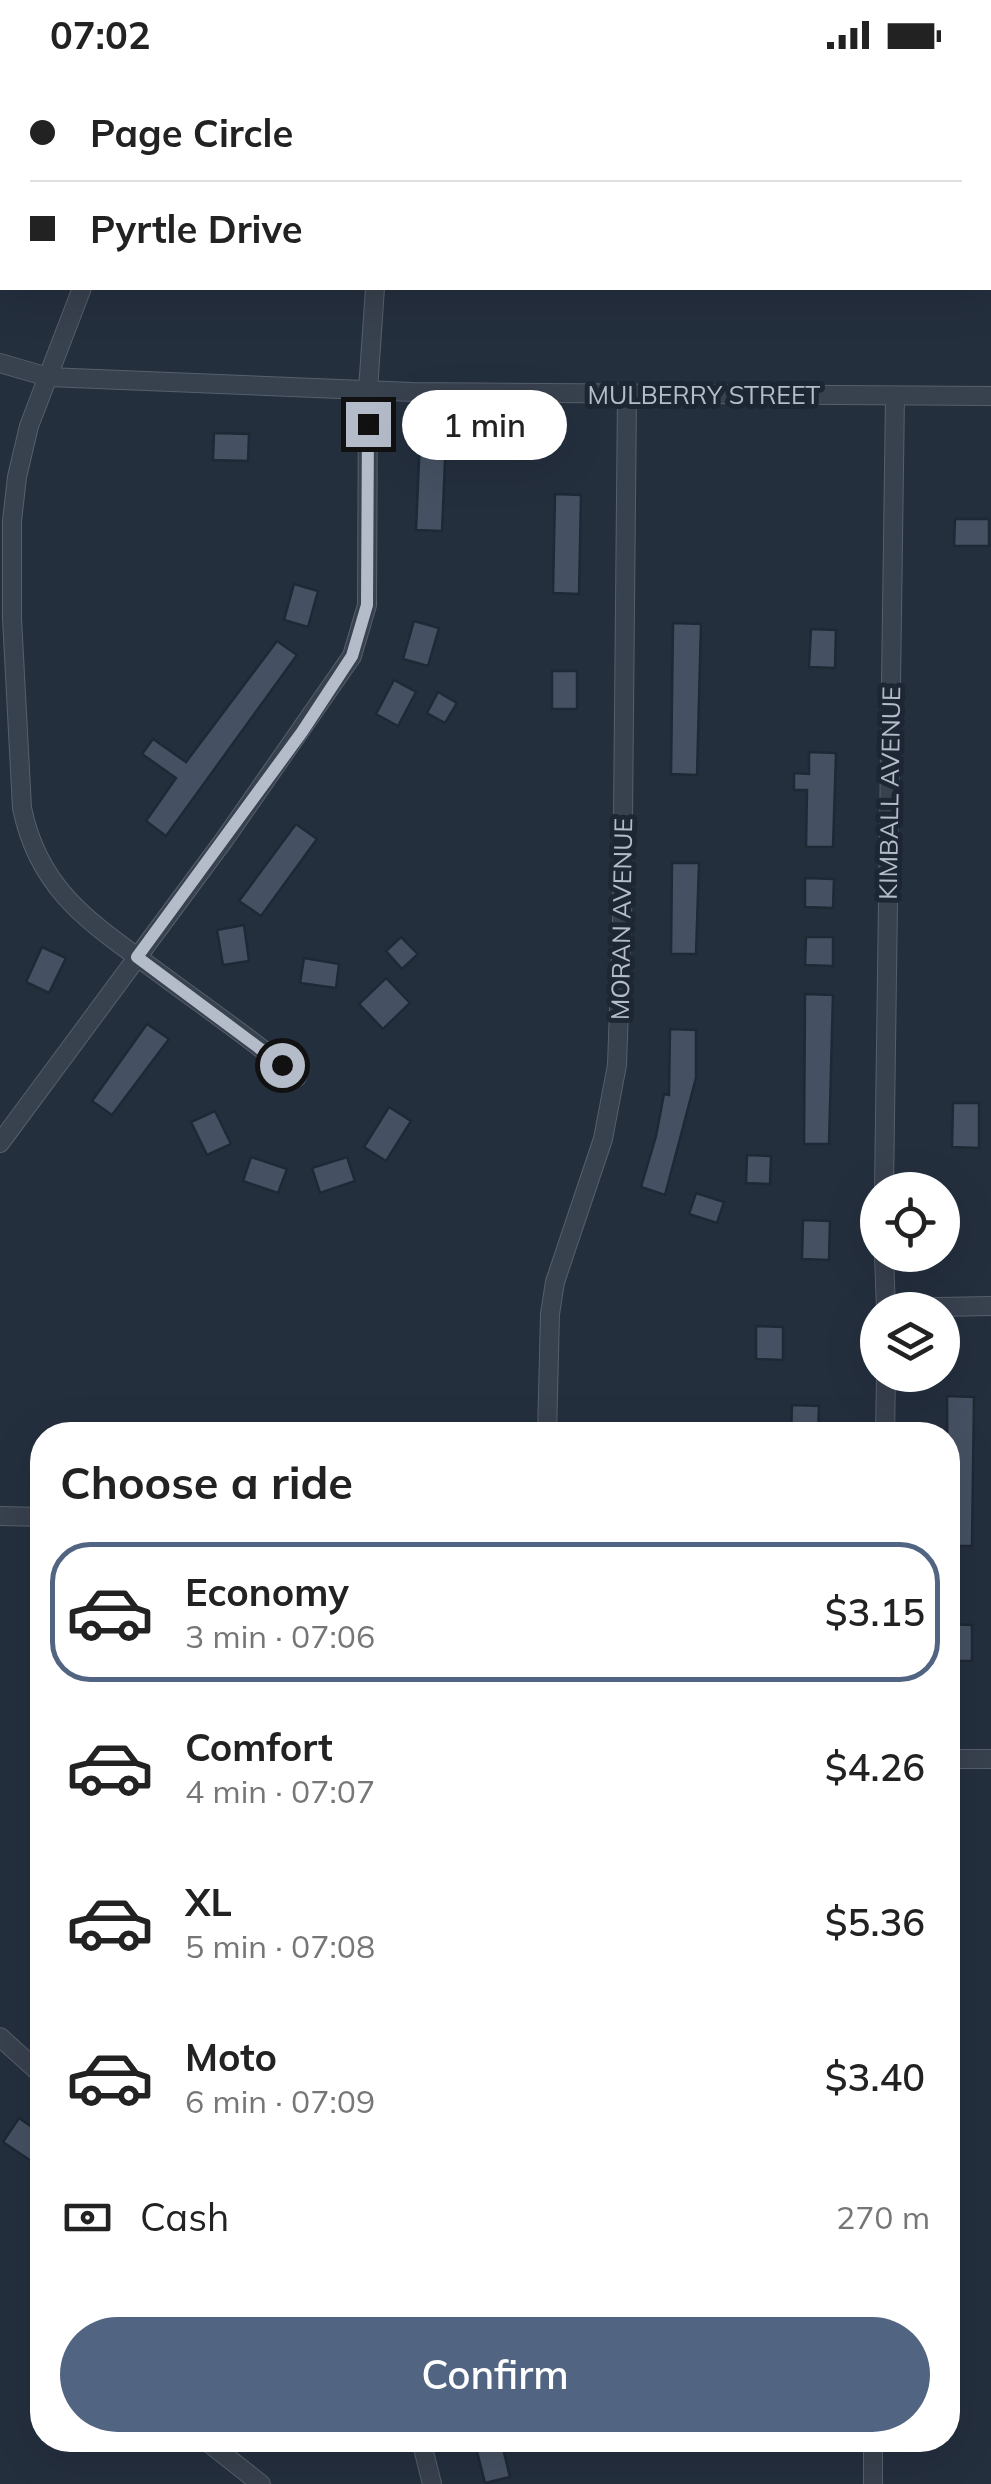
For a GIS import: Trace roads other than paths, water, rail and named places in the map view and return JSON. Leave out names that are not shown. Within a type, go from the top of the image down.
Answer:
[{"type":"street","points":[[81,290],[29,426],[17,477],[6,619],[22,808],[34,850],[66,900],[90,924],[296,1077]]},
{"type":"street","points":[[0,1144],[302,732],[352,656],[367,605],[368,390],[375,290]]},
{"type":"street","name":"MULBERRY STREET","points":[[0,362],[48,377],[368,390],[991,396]]},
{"type":"street","name":"MORAN AVENUE","points":[[547,1422],[550,1314],[555,1282],[602,1139],[617,1065],[627,394]]},
{"type":"street","name":"KIMBALL AVENUE","points":[[884,1172],[895,396]]},
{"type":"street","points":[[960,1307],[991,1306]]},
{"type":"street","points":[[886,1392],[886,1422]]},
{"type":"street","points":[[0,1516],[30,1517]]},
{"type":"street","points":[[960,1758],[991,1759]]},
{"type":"street","points":[[0,2037],[30,2064]]},
{"type":"street","points":[[220,2452],[261,2484]]},
{"type":"street","points":[[424,2452],[432,2484]]},
{"type":"street","points":[[872,2484],[873,2452]]}]
